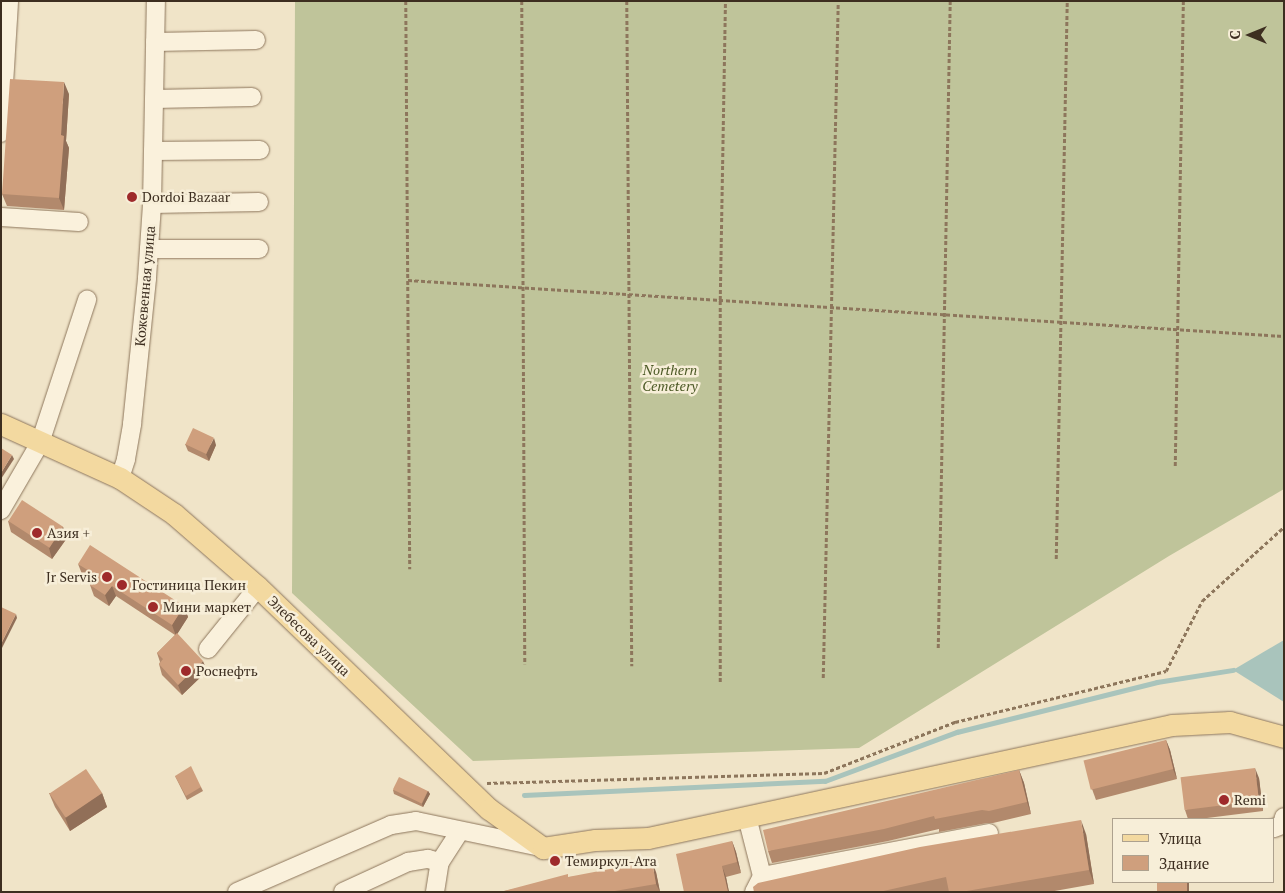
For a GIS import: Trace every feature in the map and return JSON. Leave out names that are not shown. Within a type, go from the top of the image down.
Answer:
[{"type":"main road","name":"Элебесова улица","points":[[1,424],[120,478],[174,514],[258,587],[489,809],[543,848]]},
{"type":"main road","points":[[543,848],[595,840],[648,838],[1172,725],[1230,722],[1284,736]]},
{"type":"street","points":[[1,133],[9,1]]},
{"type":"street","name":"Кожевенная улица","points":[[120,478],[126,459],[132,424],[149,249],[154,151],[156,1]]},
{"type":"street","points":[[155,42],[256,40]]},
{"type":"street","points":[[3,80],[23,81]]},
{"type":"street","points":[[154,99],[252,97]]},
{"type":"street","points":[[154,151],[260,150]]},
{"type":"street","points":[[152,204],[259,202]]},
{"type":"street","points":[[1,217],[79,222]]},
{"type":"street","points":[[149,249],[259,249]]},
{"type":"street","points":[[1,510],[40,442],[87,300]]},
{"type":"street","points":[[208,649],[258,587]]},
{"type":"street","points":[[747,817],[762,876],[754,892]]},
{"type":"street","points":[[1275,828],[1282,825],[1284,817]]},
{"type":"street","points":[[237,892],[391,825],[416,822],[543,848]]},
{"type":"street","points":[[435,892],[440,862],[460,831]]},
{"type":"street","points":[[762,876],[989,833]]},
{"type":"street","points":[[343,892],[408,862],[428,859],[440,862]]},
{"type":"path","points":[[406,1],[410,569]]},
{"type":"path","points":[[522,1],[525,664]]},
{"type":"path","points":[[627,1],[632,666]]},
{"type":"path","points":[[720,682],[720,300],[725,1]]},
{"type":"path","points":[[823,678],[838,1]]},
{"type":"path","points":[[938,648],[950,1]]},
{"type":"path","points":[[1056,559],[1067,1]]},
{"type":"path","points":[[1175,466],[1183,1]]},
{"type":"path","points":[[408,280],[1284,336]]},
{"type":"path","points":[[482,783],[824,773],[955,722],[1166,671],[1202,602],[1284,527]]},
{"type":"green space","name":"Northern Cemetery","points":[[295,1],[1284,1],[1284,489],[1169,556],[859,748],[473,761],[292,593]]},
{"type":"water","points":[[1284,640],[1284,702],[1233,670]]},
{"type":"building","points":[[10,79],[64,82],[61,135],[64,136],[59,198],[2,194]]},
{"type":"building","points":[[193,428],[214,438],[206,454],[185,444]]},
{"type":"building","points":[[1,448],[12,455],[1,473]]},
{"type":"building","points":[[22,500],[63,527],[49,548],[8,521]]},
{"type":"building","points":[[90,545],[184,606],[172,625],[112,586],[105,595],[90,585],[97,576],[78,564]]},
{"type":"building","points":[[1,607],[16,614],[1,644]]},
{"type":"building","name":"Роснефть","points":[[177,633],[203,661],[178,685],[159,664],[163,659],[157,653]]},
{"type":"building","points":[[1166,740],[1173,769],[1091,790],[1084,761]]},
{"type":"building","points":[[191,766],[201,787],[186,796],[175,776]]},
{"type":"building","points":[[1255,768],[1259,801],[1185,810],[1181,777]]},
{"type":"building","points":[[86,769],[102,793],[66,818],[50,794]]},
{"type":"building","points":[[1019,770],[1027,802],[989,811],[982,810],[935,819],[934,816],[884,829],[768,851],[763,830]]},
{"type":"building","points":[[399,777],[428,791],[422,804],[393,790]]},
{"type":"building","points":[[1081,820],[1089,870],[961,892],[949,892],[946,877],[879,892],[754,892],[753,887],[758,883],[920,847]]},
{"type":"building","points":[[732,841],[737,862],[722,866],[728,892],[684,892],[676,854]]},
{"type":"building","points":[[652,861],[656,884],[609,892],[500,892],[568,874],[568,877]]},
{"type":"building","points":[[1157,883],[1187,883],[1187,892],[1157,892]]},
{"type":"waterway","points":[[524,795],[825,781],[957,732],[1157,682],[1233,670]]},
{"type":"place","name":"Dordoi Bazaar","points":[[132,197]]},
{"type":"place","name":"Азия +","points":[[37,533]]},
{"type":"place","name":"Jr Servis","points":[[107,577]]},
{"type":"place","name":"Гостиница Пекин","points":[[122,585]]},
{"type":"place","name":"Мини маркет","points":[[153,607]]},
{"type":"place","name":"Роснефть","points":[[186,671]]},
{"type":"place","name":"Remi","points":[[1224,800]]},
{"type":"place","name":"Темиркул-Ата","points":[[555,861]]}]
